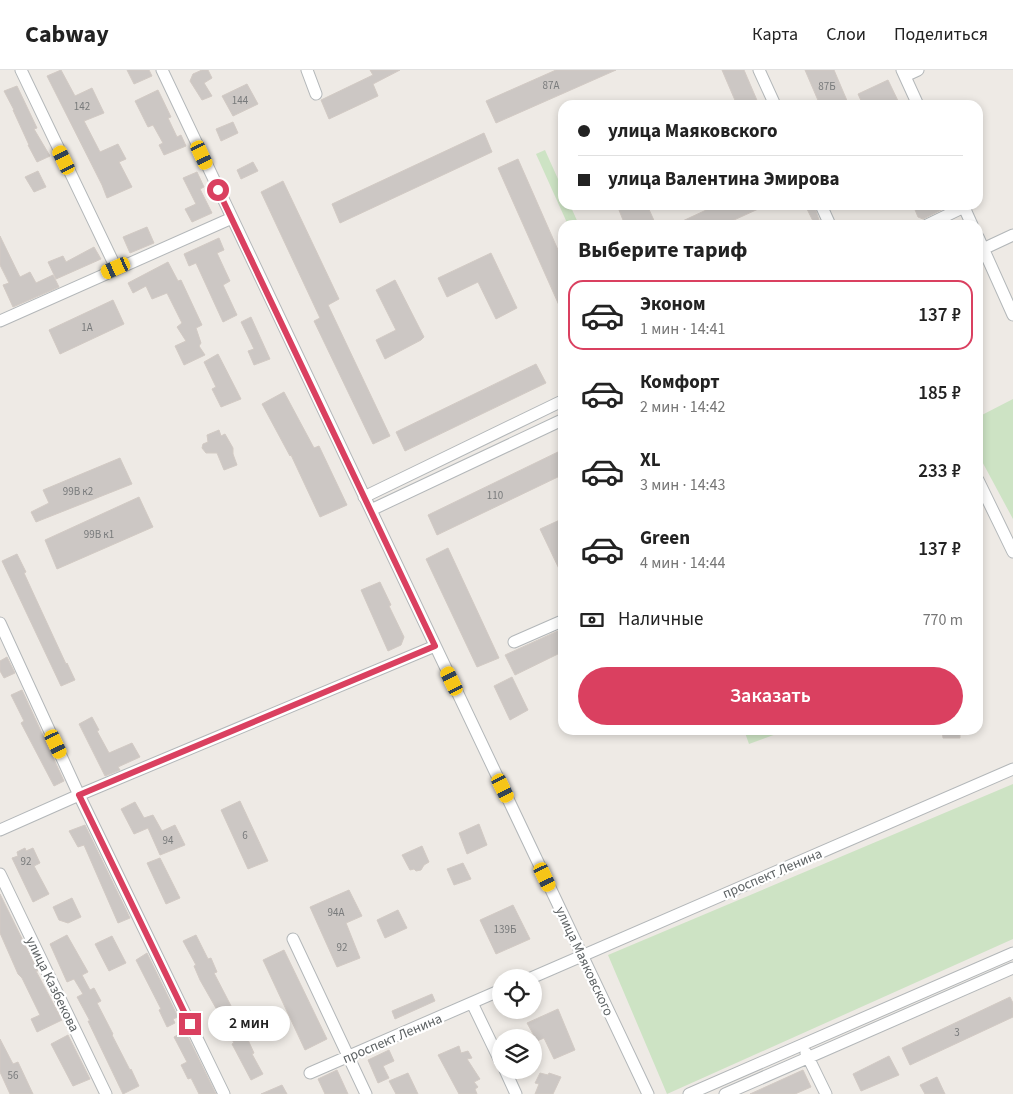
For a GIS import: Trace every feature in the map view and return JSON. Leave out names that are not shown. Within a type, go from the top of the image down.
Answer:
[{"type":"street","points":[[21,70],[116,268]]},
{"type":"street","name":"улица Маяковского","points":[[162,70],[648,1094]]},
{"type":"street","points":[[307,70],[316,94]]},
{"type":"street","points":[[759,70],[773,100]]},
{"type":"street","points":[[916,100],[904,73],[918,70]]},
{"type":"street","points":[[937,220],[956,210]]},
{"type":"street","points":[[0,320],[232,218]]},
{"type":"street","points":[[1013,235],[983,249],[1013,315]]},
{"type":"street","points":[[364,497],[558,403]]},
{"type":"street","points":[[371,510],[558,422]]},
{"type":"street","points":[[983,490],[1013,552]]},
{"type":"street","points":[[0,623],[79,795],[224,1094]]},
{"type":"street","points":[[514,642],[558,623]]},
{"type":"street","points":[[0,830],[435,646]]},
{"type":"street","name":"проспект Ленина","points":[[542,973],[1013,769]]},
{"type":"street","name":"улица Казбекова","points":[[0,874],[106,1094]]},
{"type":"street","points":[[293,939],[366,1094]]},
{"type":"street","points":[[689,1094],[1013,953]]},
{"type":"street","points":[[984,965],[990,978]]},
{"type":"street","points":[[725,1094],[990,978],[1011,973]]},
{"type":"street","name":"проспект Ленина","points":[[310,1074],[492,994]]},
{"type":"street","points":[[472,1003],[492,1044]]},
{"type":"street","points":[[850,1023],[858,1037]]},
{"type":"street","points":[[802,1044],[826,1094]]},
{"type":"street","points":[[509,1079],[516,1094]]},
{"type":"green space","points":[[545,150],[558,179],[558,203],[536,154]]},
{"type":"green space","points":[[561,210],[572,210],[577,220],[566,220]]},
{"type":"green space","points":[[1013,399],[1013,519],[983,463],[983,414]]},
{"type":"green space","points":[[746,735],[773,735],[749,744]]},
{"type":"green space","points":[[1013,784],[1013,939],[667,1094],[608,955]]},
{"type":"building","points":[[61,70],[75,96],[92,88],[104,113],[84,121],[100,152],[118,144],[126,159],[119,162],[132,187],[107,198],[47,76]]},
{"type":"building","points":[[127,70],[149,70],[152,76],[134,84]]},
{"type":"building","points":[[202,70],[208,70],[212,78],[204,83],[212,96],[202,100],[190,81],[193,74]]},
{"type":"building","points":[[370,70],[400,70],[373,84],[378,96],[329,119],[321,100],[373,75]]},
{"type":"building","points":[[556,70],[616,70],[496,123],[486,101]]},
{"type":"building","points":[[722,70],[744,70],[757,100],[735,100]]},
{"type":"building","points":[[805,70],[834,70],[847,100],[818,100]]},
{"type":"building","points":[[888,80],[898,100],[861,100],[858,94]]},
{"type":"building","points":[[247,84],[258,104],[233,116],[222,96]]},
{"type":"building","points":[[17,86],[37,128],[34,129],[50,156],[37,162],[4,91]]},
{"type":"building","points":[[158,90],[171,117],[168,118],[177,137],[181,135],[186,146],[164,155],[159,145],[163,143],[153,125],[148,127],[135,101]]},
{"type":"building","points":[[233,122],[238,133],[221,141],[216,129]]},
{"type":"building","points":[[484,133],[492,152],[340,223],[332,204]]},
{"type":"building","points":[[518,159],[558,250],[558,303],[498,168]]},
{"type":"building","points":[[253,162],[258,171],[241,179],[237,170]]},
{"type":"building","points":[[38,171],[46,187],[34,192],[25,177]]},
{"type":"building","points":[[197,172],[204,187],[200,189],[212,213],[192,222],[185,209],[196,204],[183,178]]},
{"type":"building","points":[[283,181],[339,299],[328,305],[390,436],[373,444],[314,321],[320,318],[261,192]]},
{"type":"building","points":[[619,210],[649,210],[654,220],[623,220]]},
{"type":"building","points":[[706,210],[756,210],[734,220],[685,220]]},
{"type":"building","points":[[808,210],[816,210],[819,220],[812,220]]},
{"type":"building","points":[[915,210],[941,210],[923,219],[918,217]]},
{"type":"building","points":[[147,227],[154,243],[130,253],[123,237]]},
{"type":"building","points":[[0,236],[20,277],[30,272],[36,283],[53,275],[59,287],[13,307],[3,285],[9,283],[0,265]]},
{"type":"building","points":[[219,238],[224,250],[217,253],[230,281],[223,285],[237,315],[223,322],[196,263],[189,266],[184,254]]},
{"type":"building","points":[[94,247],[101,259],[56,279],[48,262],[63,256],[66,262]]},
{"type":"building","points":[[491,253],[517,308],[496,319],[478,282],[447,297],[438,278]]},
{"type":"building","points":[[168,262],[178,281],[181,280],[202,325],[196,328],[201,343],[199,346],[205,355],[184,365],[175,346],[186,341],[177,327],[182,323],[167,293],[152,299],[146,286],[133,293],[128,283]]},
{"type":"building","points":[[395,280],[424,337],[385,359],[376,340],[396,330],[376,290]]},
{"type":"building","points":[[113,300],[124,324],[60,354],[49,330]]},
{"type":"building","points":[[251,317],[270,359],[254,365],[248,351],[254,349],[241,322]]},
{"type":"building","points":[[218,354],[241,399],[221,407],[212,389],[216,387],[204,362]]},
{"type":"building","points":[[536,364],[546,383],[405,451],[396,432]]},
{"type":"building","points":[[284,392],[314,448],[319,446],[347,505],[320,517],[291,455],[262,404]]},
{"type":"building","points":[[219,430],[221,436],[225,434],[233,448],[237,465],[224,470],[217,453],[206,453],[202,448],[203,444],[208,442],[207,435]]},
{"type":"building","points":[[558,452],[558,477],[437,535],[428,515]]},
{"type":"building","points":[[120,458],[132,484],[36,522],[31,512],[49,503],[43,490]]},
{"type":"building","points":[[139,497],[153,527],[57,569],[45,540]]},
{"type":"building","points":[[558,521],[558,567],[540,529]]},
{"type":"building","points":[[448,548],[499,658],[477,667],[426,559]]},
{"type":"building","points":[[17,554],[35,597],[75,680],[61,686],[2,561]]},
{"type":"building","points":[[380,582],[404,637],[401,645],[388,651],[361,590]]},
{"type":"building","points":[[558,631],[558,654],[515,675],[505,655]]},
{"type":"building","points":[[7,657],[15,673],[4,678],[0,671],[0,661]]},
{"type":"building","points":[[512,677],[528,710],[510,720],[494,686]]},
{"type":"building","points":[[22,690],[64,781],[54,786],[21,723],[24,721],[11,695]]},
{"type":"building","points":[[92,717],[109,753],[132,743],[140,757],[118,767],[120,770],[105,776],[79,724]]},
{"type":"building","points":[[943,735],[960,735],[960,738],[943,738]]},
{"type":"building","points":[[240,801],[268,861],[248,869],[221,810]]},
{"type":"building","points":[[135,802],[144,818],[153,815],[162,831],[175,825],[185,845],[160,855],[148,828],[134,834],[121,809]]},
{"type":"building","points":[[479,824],[487,845],[467,854],[459,833]]},
{"type":"building","points":[[85,825],[130,918],[118,923],[84,845],[78,847],[69,831]]},
{"type":"building","points":[[422,846],[429,862],[421,870],[410,870],[402,855]]},
{"type":"building","points":[[25,848],[26,851],[33,848],[40,863],[34,866],[49,894],[33,902],[12,858],[18,856],[17,852]]},
{"type":"building","points":[[160,858],[180,898],[166,904],[147,863]]},
{"type":"building","points":[[463,863],[471,879],[454,885],[447,869]]},
{"type":"building","points":[[349,890],[362,916],[346,923],[360,958],[337,967],[310,907]]},
{"type":"building","points":[[0,894],[38,971],[36,971],[62,1020],[37,1032],[31,1019],[40,1015],[22,978],[18,974],[0,933]]},
{"type":"building","points":[[72,898],[81,917],[68,923],[59,920],[53,907]]},
{"type":"building","points":[[513,905],[530,939],[496,954],[480,920]]},
{"type":"building","points":[[398,910],[407,928],[385,938],[377,920]]},
{"type":"building","points":[[67,935],[88,972],[82,975],[90,990],[94,988],[101,1001],[97,1003],[139,1086],[123,1094],[77,997],[83,994],[74,979],[67,982],[50,944]]},
{"type":"building","points":[[196,935],[208,959],[211,958],[217,972],[214,973],[243,1029],[254,1053],[252,1054],[263,1074],[251,1080],[232,1044],[234,1043],[219,1018],[221,1017],[200,980],[194,966],[196,965],[183,941]]},
{"type":"building","points":[[112,936],[126,963],[109,971],[95,944]]},
{"type":"building","points":[[284,950],[327,1039],[305,1050],[263,960]]},
{"type":"building","points":[[147,953],[178,1017],[173,1019],[175,1023],[167,1027],[159,1010],[161,1009],[136,960]]},
{"type":"building","points":[[432,994],[435,1001],[395,1019],[392,1011]]},
{"type":"building","points":[[1010,997],[1013,1003],[1013,1017],[910,1065],[902,1048]]},
{"type":"building","points":[[558,1009],[575,1050],[554,1059],[544,1038],[542,1039],[542,1029],[530,1029],[527,1023],[536,1019],[542,1019],[542,1016]]},
{"type":"building","points":[[185,1031],[216,1094],[199,1094],[191,1078],[188,1079],[181,1065],[187,1062],[174,1037]]},
{"type":"building","points":[[68,1035],[90,1079],[73,1086],[51,1044]]},
{"type":"building","points":[[0,1039],[13,1064],[18,1062],[33,1094],[10,1094],[0,1072]]},
{"type":"building","points":[[459,1046],[461,1053],[468,1051],[472,1058],[467,1059],[480,1079],[474,1082],[478,1087],[475,1089],[477,1094],[459,1094],[438,1055]]},
{"type":"building","points":[[389,1050],[394,1061],[383,1066],[389,1078],[378,1083],[368,1060]]},
{"type":"building","points":[[889,1056],[899,1075],[861,1091],[853,1074]]},
{"type":"building","points":[[337,1070],[348,1094],[325,1094],[318,1079]]},
{"type":"building","points":[[803,1070],[811,1087],[795,1094],[750,1094]]},
{"type":"building","points":[[408,1073],[418,1094],[396,1094],[389,1081]]},
{"type":"building","points":[[549,1073],[561,1077],[553,1094],[535,1094],[539,1084],[535,1083],[537,1079],[542,1079],[542,1074],[548,1075]]},
{"type":"building","points":[[937,1077],[945,1094],[925,1094],[920,1085]]},
{"type":"building","points":[[282,1085],[287,1094],[261,1094]]},
{"type":"route","points":[[190,1024],[79,795],[435,646],[218,190]]}]
